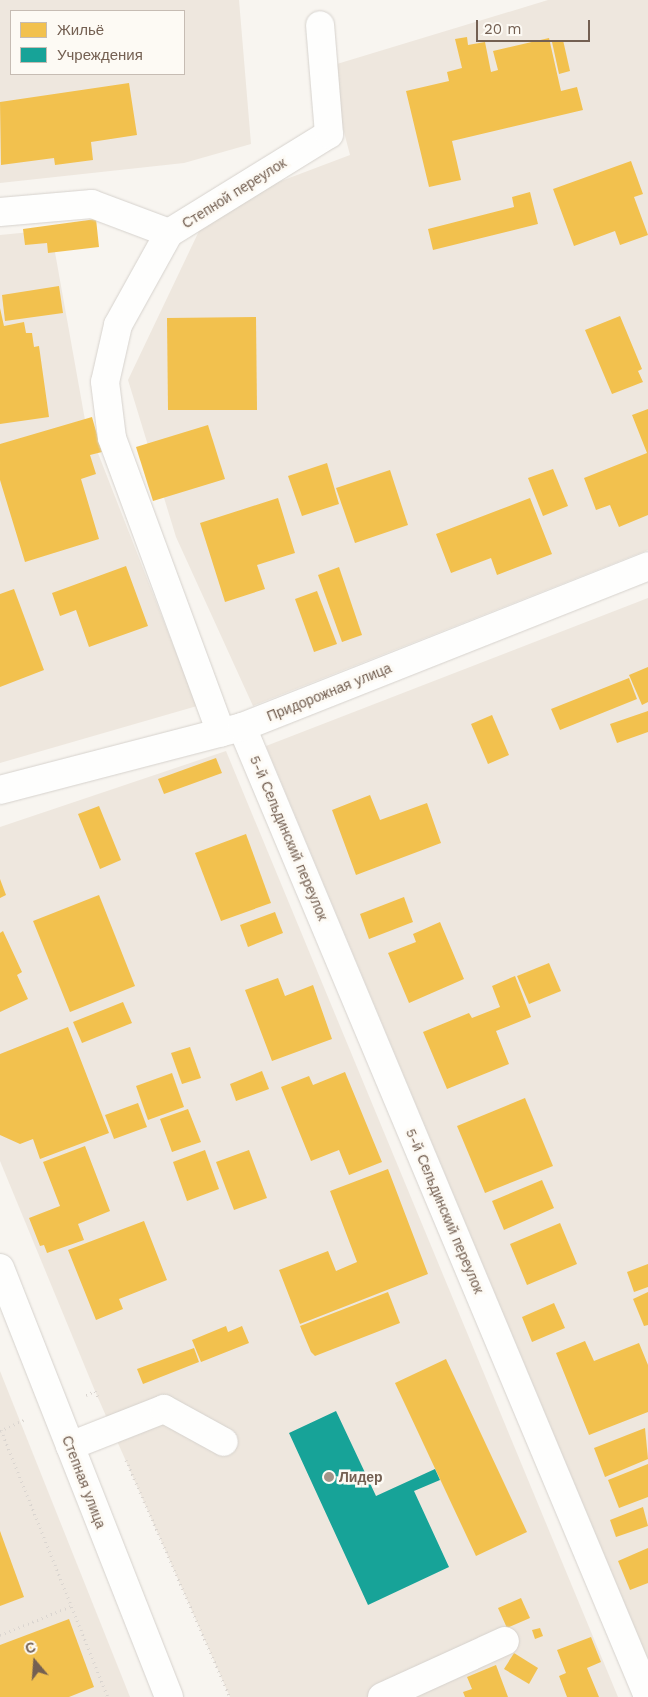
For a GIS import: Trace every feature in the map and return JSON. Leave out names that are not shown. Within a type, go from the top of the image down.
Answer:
[{"type":"street","name":"Степной переулок","points":[[0,212],[92,204],[168,233],[329,134],[320,25]]},
{"type":"street","name":"5-й Сельдинский переулок","points":[[168,233],[118,325],[105,382],[112,438],[231,730],[648,1696]]},
{"type":"street","name":"Придорожная улица","points":[[0,790],[231,730],[648,566]]},
{"type":"street","name":"Степная улица","points":[[0,1268],[169,1697]]},
{"type":"street","points":[[70,1446],[164,1409],[224,1442]]},
{"type":"street","points":[[382,1697],[505,1641]]},
{"type":"path","points":[[96,1392],[230,1697]]},
{"type":"path","points":[[1,1430],[74,1605],[108,1697]]},
{"type":"path","points":[[0,1635],[74,1605]]},
{"type":"shaded area","points":[[0,0],[239,0],[251,144],[184,163],[0,183]]},
{"type":"shaded area","points":[[548,0],[648,0],[648,550],[253,706],[176,537],[128,380],[210,208],[350,155],[327,67]]},
{"type":"shaded area","points":[[51,230],[85,420],[197,706],[0,763],[0,235]]},
{"type":"shaded area","points":[[648,598],[648,1659],[266,746]]},
{"type":"shaded area","points":[[226,751],[618,1697],[230,1697],[95,1391],[0,1161],[0,827]]},
{"type":"shaded area","points":[[0,1371],[130,1697],[0,1697]]},
{"type":"building: Жильё","points":[[467,37],[468,45],[485,42],[491,72],[498,70],[493,51],[549,38],[561,91],[577,87],[583,110],[452,141],[461,180],[429,187],[406,91],[449,81],[447,72],[462,68],[455,39]]},
{"type":"building: Жильё","points":[[563,40],[570,71],[559,74],[552,42]]},
{"type":"building: Жильё","points":[[129,83],[137,135],[91,142],[93,160],[55,165],[54,158],[1,165],[0,102]]},
{"type":"building: Жильё","points":[[631,161],[643,194],[634,197],[648,235],[620,245],[615,231],[574,246],[553,189]]},
{"type":"building: Жильё","points":[[530,192],[538,224],[433,250],[428,229],[514,207],[512,197]]},
{"type":"building: Жильё","points":[[96,219],[99,247],[48,253],[47,243],[25,245],[23,229]]},
{"type":"building: Жильё","points":[[59,286],[63,313],[5,321],[2,295]]},
{"type":"building: Жильё","points":[[0,308],[4,326],[24,322],[26,333],[32,333],[34,347],[39,346],[49,417],[0,424]]},
{"type":"building: Жильё","points":[[620,316],[642,369],[638,371],[643,382],[612,394],[585,330]]},
{"type":"building: Жильё","points":[[256,317],[257,410],[168,410],[167,318]]},
{"type":"building: Жильё","points":[[648,409],[648,515],[619,527],[610,505],[596,510],[584,478],[647,453],[632,415]]},
{"type":"building: Жильё","points":[[92,417],[102,452],[90,455],[96,474],[81,479],[99,539],[25,562],[0,480],[0,444]]},
{"type":"building: Жильё","points":[[208,425],[225,479],[153,501],[136,447]]},
{"type":"building: Жильё","points":[[327,463],[339,504],[302,516],[288,476]]},
{"type":"building: Жильё","points":[[553,469],[568,506],[543,516],[528,478]]},
{"type":"building: Жильё","points":[[390,470],[408,525],[355,543],[336,488]]},
{"type":"building: Жильё","points":[[278,498],[295,553],[257,565],[265,589],[225,602],[200,523]]},
{"type":"building: Жильё","points":[[530,498],[552,554],[497,575],[491,558],[451,573],[436,534]]},
{"type":"building: Жильё","points":[[126,566],[148,626],[89,647],[76,610],[60,616],[52,593]]},
{"type":"building: Жильё","points":[[339,567],[362,635],[342,642],[318,575]]},
{"type":"building: Жильё","points":[[14,589],[44,670],[0,687],[0,594]]},
{"type":"building: Жильё","points":[[317,591],[337,644],[314,652],[295,599]]},
{"type":"building: Жильё","points":[[648,667],[648,702],[642,705],[629,675]]},
{"type":"building: Жильё","points":[[629,678],[637,699],[560,730],[551,709]]},
{"type":"building: Жильё","points":[[648,711],[648,732],[617,743],[610,724]]},
{"type":"building: Жильё","points":[[492,715],[509,755],[488,764],[471,724]]},
{"type":"building: Жильё","points":[[216,758],[222,773],[164,794],[158,779]]},
{"type":"building: Жильё","points":[[370,795],[380,820],[427,803],[441,843],[356,875],[332,810]]},
{"type":"building: Жильё","points":[[99,806],[121,860],[100,869],[78,814]]},
{"type":"building: Жильё","points":[[246,834],[271,903],[221,921],[195,853]]},
{"type":"building: Жильё","points":[[0,879],[6,895],[0,898]]},
{"type":"building: Жильё","points":[[99,895],[135,986],[70,1012],[33,921]]},
{"type":"building: Жильё","points":[[404,897],[413,922],[369,939],[360,914]]},
{"type":"building: Жильё","points":[[275,912],[283,933],[248,947],[240,925]]},
{"type":"building: Жильё","points":[[440,922],[464,979],[409,1003],[388,953],[416,942],[413,934]]},
{"type":"building: Жильё","points":[[3,931],[22,972],[17,975],[28,999],[0,1012],[0,933]]},
{"type":"building: Жильё","points":[[549,963],[561,991],[529,1004],[517,976]]},
{"type":"building: Жильё","points":[[515,976],[531,1017],[496,1031],[509,1064],[447,1089],[423,1032],[469,1013],[472,1018],[500,1007],[492,986]]},
{"type":"building: Жильё","points":[[278,978],[285,996],[313,985],[332,1039],[272,1061],[245,990]]},
{"type":"building: Жильё","points":[[123,1002],[132,1023],[82,1043],[73,1022]]},
{"type":"building: Жильё","points":[[68,1027],[109,1133],[40,1159],[33,1139],[20,1144],[0,1135],[0,1054]]},
{"type":"building: Жильё","points":[[190,1047],[201,1078],[182,1084],[171,1053]]},
{"type":"building: Жильё","points":[[262,1071],[269,1089],[236,1101],[230,1084]]},
{"type":"building: Жильё","points":[[345,1072],[382,1162],[349,1175],[339,1150],[311,1161],[281,1087],[309,1076],[313,1085]]},
{"type":"building: Жильё","points":[[172,1073],[184,1107],[148,1120],[136,1086]]},
{"type":"building: Жильё","points":[[525,1098],[553,1166],[485,1193],[457,1126]]},
{"type":"building: Жильё","points":[[138,1103],[147,1127],[114,1139],[105,1115]]},
{"type":"building: Жильё","points":[[188,1109],[201,1142],[172,1152],[160,1119]]},
{"type":"building: Жильё","points":[[85,1146],[110,1211],[78,1224],[84,1240],[47,1253],[44,1245],[40,1246],[29,1218],[60,1206],[43,1162]]},
{"type":"building: Жильё","points":[[205,1150],[219,1189],[187,1201],[173,1162]]},
{"type":"building: Жильё","points":[[249,1150],[267,1198],[234,1210],[216,1162]]},
{"type":"building: Жильё","points":[[388,1169],[428,1274],[300,1324],[279,1270],[328,1251],[336,1271],[357,1262],[330,1191]]},
{"type":"building: Жильё","points":[[542,1180],[554,1208],[504,1230],[492,1201]]},
{"type":"building: Жильё","points":[[144,1221],[167,1280],[119,1299],[123,1309],[96,1320],[68,1250]]},
{"type":"building: Жильё","points":[[560,1223],[577,1264],[527,1285],[510,1244]]},
{"type":"building: Жильё","points":[[648,1264],[648,1287],[634,1292],[627,1272]]},
{"type":"building: Жильё","points":[[388,1292],[400,1323],[315,1356],[311,1352],[300,1326]]},
{"type":"building: Жильё","points":[[648,1292],[648,1325],[644,1326],[633,1299]]},
{"type":"building: Жильё","points":[[554,1303],[565,1328],[532,1342],[522,1317]]},
{"type":"building: Жильё","points":[[226,1326],[228,1332],[242,1326],[249,1343],[201,1362],[192,1340]]},
{"type":"building: Жильё","points":[[585,1341],[594,1361],[639,1343],[648,1365],[648,1412],[589,1435],[556,1353]]},
{"type":"building: Жильё","points":[[194,1348],[199,1362],[143,1384],[137,1369]]},
{"type":"building: Жильё","points":[[446,1359],[527,1532],[476,1556],[395,1383]]},
{"type":"building: Жильё","points":[[645,1428],[648,1459],[605,1477],[594,1448]]},
{"type":"building: Жильё","points":[[648,1464],[648,1497],[619,1508],[608,1480]]},
{"type":"building: Жильё","points":[[643,1507],[648,1526],[616,1537],[610,1520]]},
{"type":"building: Жильё","points":[[0,1531],[24,1597],[0,1606]]},
{"type":"building: Жильё","points":[[648,1548],[648,1583],[630,1590],[618,1561]]},
{"type":"building: Жильё","points":[[521,1598],[530,1618],[507,1628],[498,1608]]},
{"type":"building: Жильё","points":[[69,1619],[94,1687],[69,1697],[0,1697],[0,1645]]},
{"type":"building: Жильё","points":[[540,1628],[543,1636],[535,1639],[532,1630]]},
{"type":"building: Жильё","points":[[591,1637],[601,1662],[587,1668],[599,1697],[567,1697],[559,1676],[566,1673],[557,1650]]},
{"type":"building: Жильё","points":[[514,1653],[538,1668],[529,1684],[504,1669]]},
{"type":"building: Жильё","points":[[496,1665],[508,1697],[465,1697],[463,1692],[472,1689],[467,1677]]},
{"type":"building: Учреждения","points":[[336,1411],[376,1496],[435,1469],[440,1480],[414,1491],[449,1567],[368,1605],[289,1433]]},
{"type":"place","name":"Лидер","points":[[329,1477]]}]
